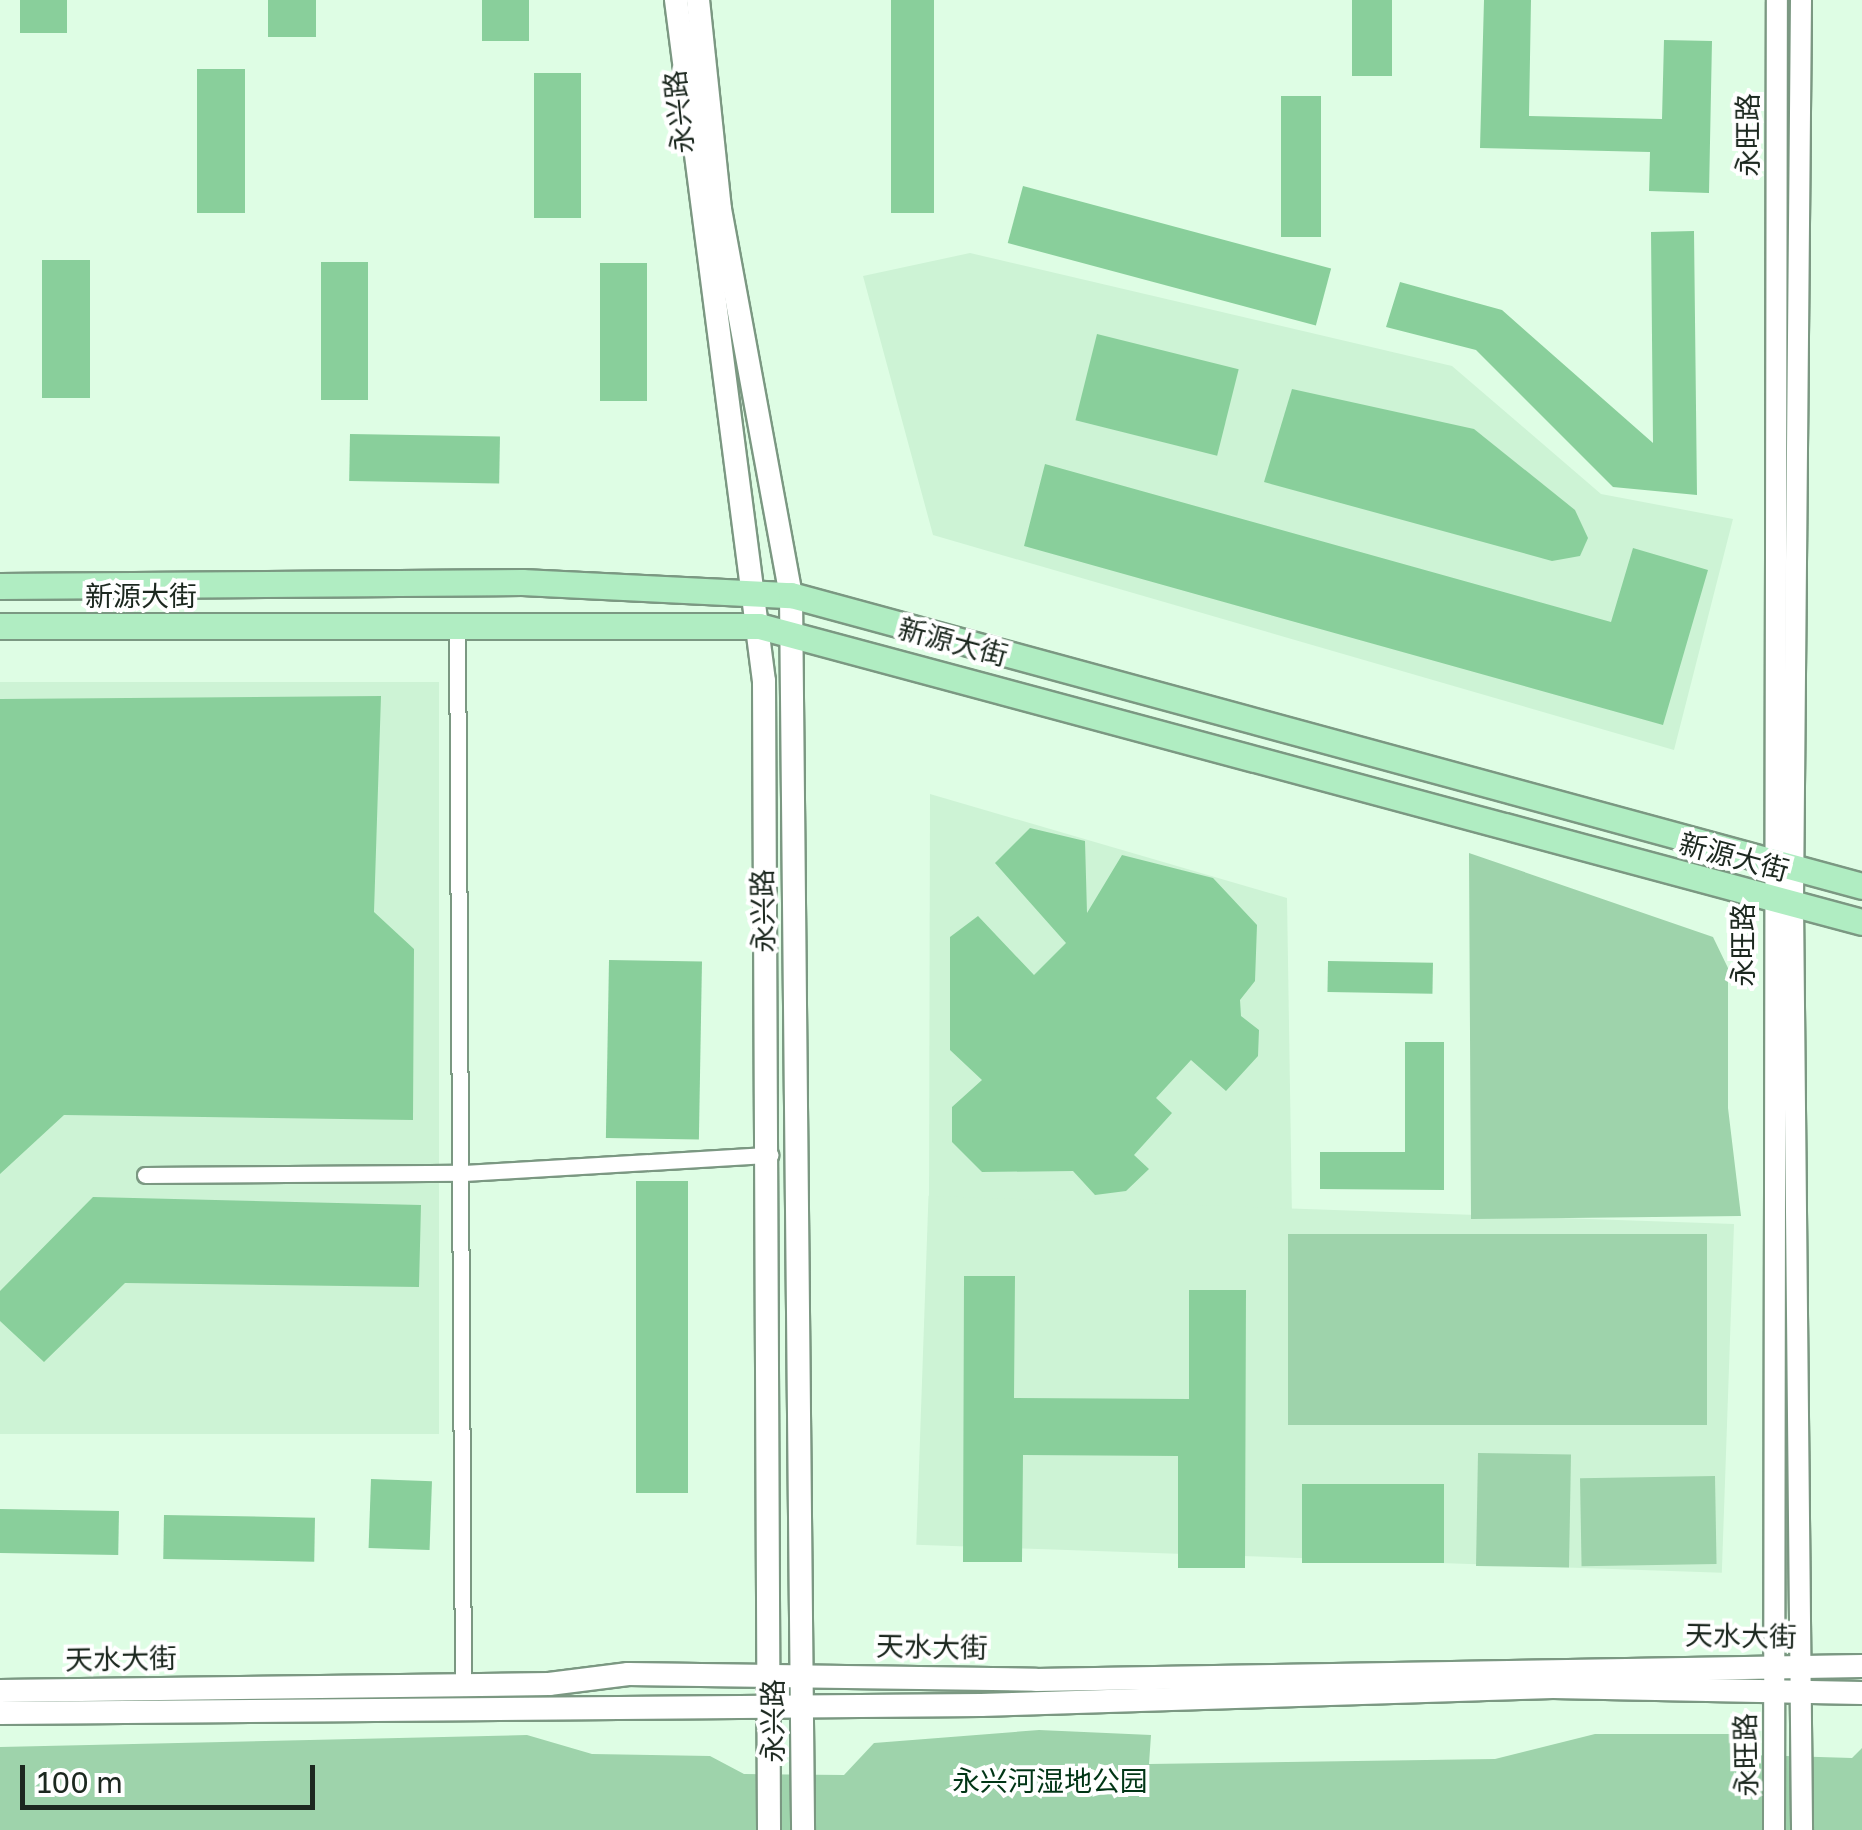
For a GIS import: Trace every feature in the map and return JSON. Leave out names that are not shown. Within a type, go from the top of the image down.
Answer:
[{"type":"main road","name":"永兴路","points":[[676,0],[698,217],[759,594],[770,1155],[770,1830]]},
{"type":"main road","name":"永兴路","points":[[698,0],[720,209],[791,595],[803,1830]]},
{"type":"main road","name":"新源大街","points":[[0,586],[522,582],[791,595],[1862,886]]},
{"type":"main road","name":"新源大街","points":[[0,626],[457,621],[759,626],[1862,922]]},
{"type":"main road","name":"天水大街","points":[[0,1690],[462,1685],[770,1674],[1036,1680],[1771,1663],[1862,1666]]},
{"type":"main road","name":"天水大街","points":[[0,1713],[1772,1690],[1862,1692]]},
{"type":"street","name":"永旺路","points":[[1774,1830],[1771,1663],[1782,901],[1776,0]]},
{"type":"street","name":"永旺路","points":[[1782,863],[1801,0]]},
{"type":"street","points":[[457,621],[464,1173],[462,1685]]},
{"type":"street","name":"永旺路","points":[[1782,901],[1804,1666],[1802,1830]]},
{"type":"street","points":[[146,1176],[464,1173],[770,1155]]},
{"type":"shaded area","points":[[970,253],[1452,366],[1601,494],[1733,519],[1674,750],[933,535],[863,276]]},
{"type":"shaded area","points":[[0,682],[439,682],[439,1434],[0,1434]]},
{"type":"shaded area","points":[[930,794],[1287,898],[1292,1217],[929,1219]]},
{"type":"shaded area","points":[[928,1196],[1734,1224],[1722,1573],[916,1545]]},
{"type":"green space","points":[[1469,853],[1713,937],[1728,968],[1728,1108],[1741,1216],[1471,1219]]},
{"type":"green space","points":[[1288,1234],[1707,1234],[1707,1425],[1288,1425]]},
{"type":"green space","points":[[1478,1453],[1571,1455],[1569,1568],[1476,1566]]},
{"type":"green space","points":[[1715,1476],[1717,1564],[1582,1566],[1580,1478]]},
{"type":"green space","name":"永兴河湿地公园","points":[[1039,1730],[1151,1735],[1149,1764],[1495,1759],[1595,1734],[1730,1734],[1750,1755],[1852,1758],[1862,1748],[1862,1830],[0,1830],[0,1747],[527,1735],[592,1754],[710,1756],[744,1774],[844,1775],[874,1743]]},
{"type":"building","points":[[20,0],[67,0],[67,33],[20,33]]},
{"type":"building","points":[[268,0],[316,0],[316,37],[268,37]]},
{"type":"building","points":[[482,0],[529,0],[529,41],[482,41]]},
{"type":"building","points":[[891,0],[934,0],[934,213],[891,213]]},
{"type":"building","points":[[1352,0],[1392,0],[1392,76],[1352,76]]},
{"type":"building","points":[[1484,0],[1531,0],[1529,116],[1662,119],[1664,40],[1712,41],[1709,193],[1649,191],[1650,152],[1480,148]]},
{"type":"building","points":[[197,69],[245,69],[245,213],[197,213]]},
{"type":"building","points":[[534,73],[581,73],[581,218],[534,218]]},
{"type":"building","points":[[1281,96],[1321,96],[1321,237],[1281,237]]},
{"type":"building","points":[[1023,186],[1331,269],[1316,326],[1008,243]]},
{"type":"building","points":[[1694,231],[1697,495],[1613,487],[1476,350],[1386,327],[1400,282],[1502,310],[1653,443],[1651,232]]},
{"type":"building","points":[[42,260],[90,260],[90,398],[42,398]]},
{"type":"building","points":[[321,262],[368,262],[368,400],[321,400]]},
{"type":"building","points":[[600,263],[647,263],[647,401],[600,401]]},
{"type":"building","points":[[1097,334],[1239,369],[1217,456],[1075,420]]},
{"type":"building","points":[[1292,389],[1474,429],[1575,510],[1588,538],[1580,556],[1552,561],[1264,482]]},
{"type":"building","points":[[350,434],[500,437],[499,484],[349,481]]},
{"type":"building","points":[[1045,464],[1611,622],[1633,548],[1708,570],[1663,725],[1024,546]]},
{"type":"building","points":[[381,696],[374,912],[414,949],[413,1120],[64,1115],[0,1174],[0,699]]},
{"type":"building","points":[[1030,828],[1085,841],[1087,913],[1122,855],[1213,878],[1257,925],[1255,981],[1240,1000],[1241,1016],[1259,1030],[1258,1056],[1226,1091],[1191,1060],[1156,1098],[1172,1113],[1134,1155],[1149,1169],[1126,1191],[1095,1195],[1073,1171],[982,1172],[952,1142],[952,1107],[982,1080],[950,1050],[950,937],[978,916],[1034,975],[1066,943],[995,863]]},
{"type":"building","points":[[609,960],[702,962],[699,1140],[606,1138]]},
{"type":"building","points":[[1328,961],[1433,963],[1432,994],[1327,992]]},
{"type":"building","points":[[1405,1042],[1444,1042],[1444,1190],[1320,1189],[1320,1152],[1405,1152]]},
{"type":"building","points":[[636,1181],[688,1181],[688,1493],[636,1493]]},
{"type":"building","points":[[93,1197],[421,1205],[419,1287],[125,1283],[44,1362],[0,1321],[0,1291]]},
{"type":"building","points":[[964,1276],[1015,1276],[1014,1398],[1189,1399],[1189,1290],[1246,1290],[1245,1568],[1178,1568],[1178,1456],[1023,1455],[1022,1562],[963,1562]]},
{"type":"building","points":[[371,1479],[432,1481],[430,1550],[369,1548]]},
{"type":"building","points":[[1302,1484],[1444,1484],[1444,1563],[1302,1563]]},
{"type":"building","points":[[0,1509],[119,1511],[118,1555],[0,1553]]},
{"type":"building","points":[[164,1515],[315,1518],[314,1562],[163,1559]]}]
